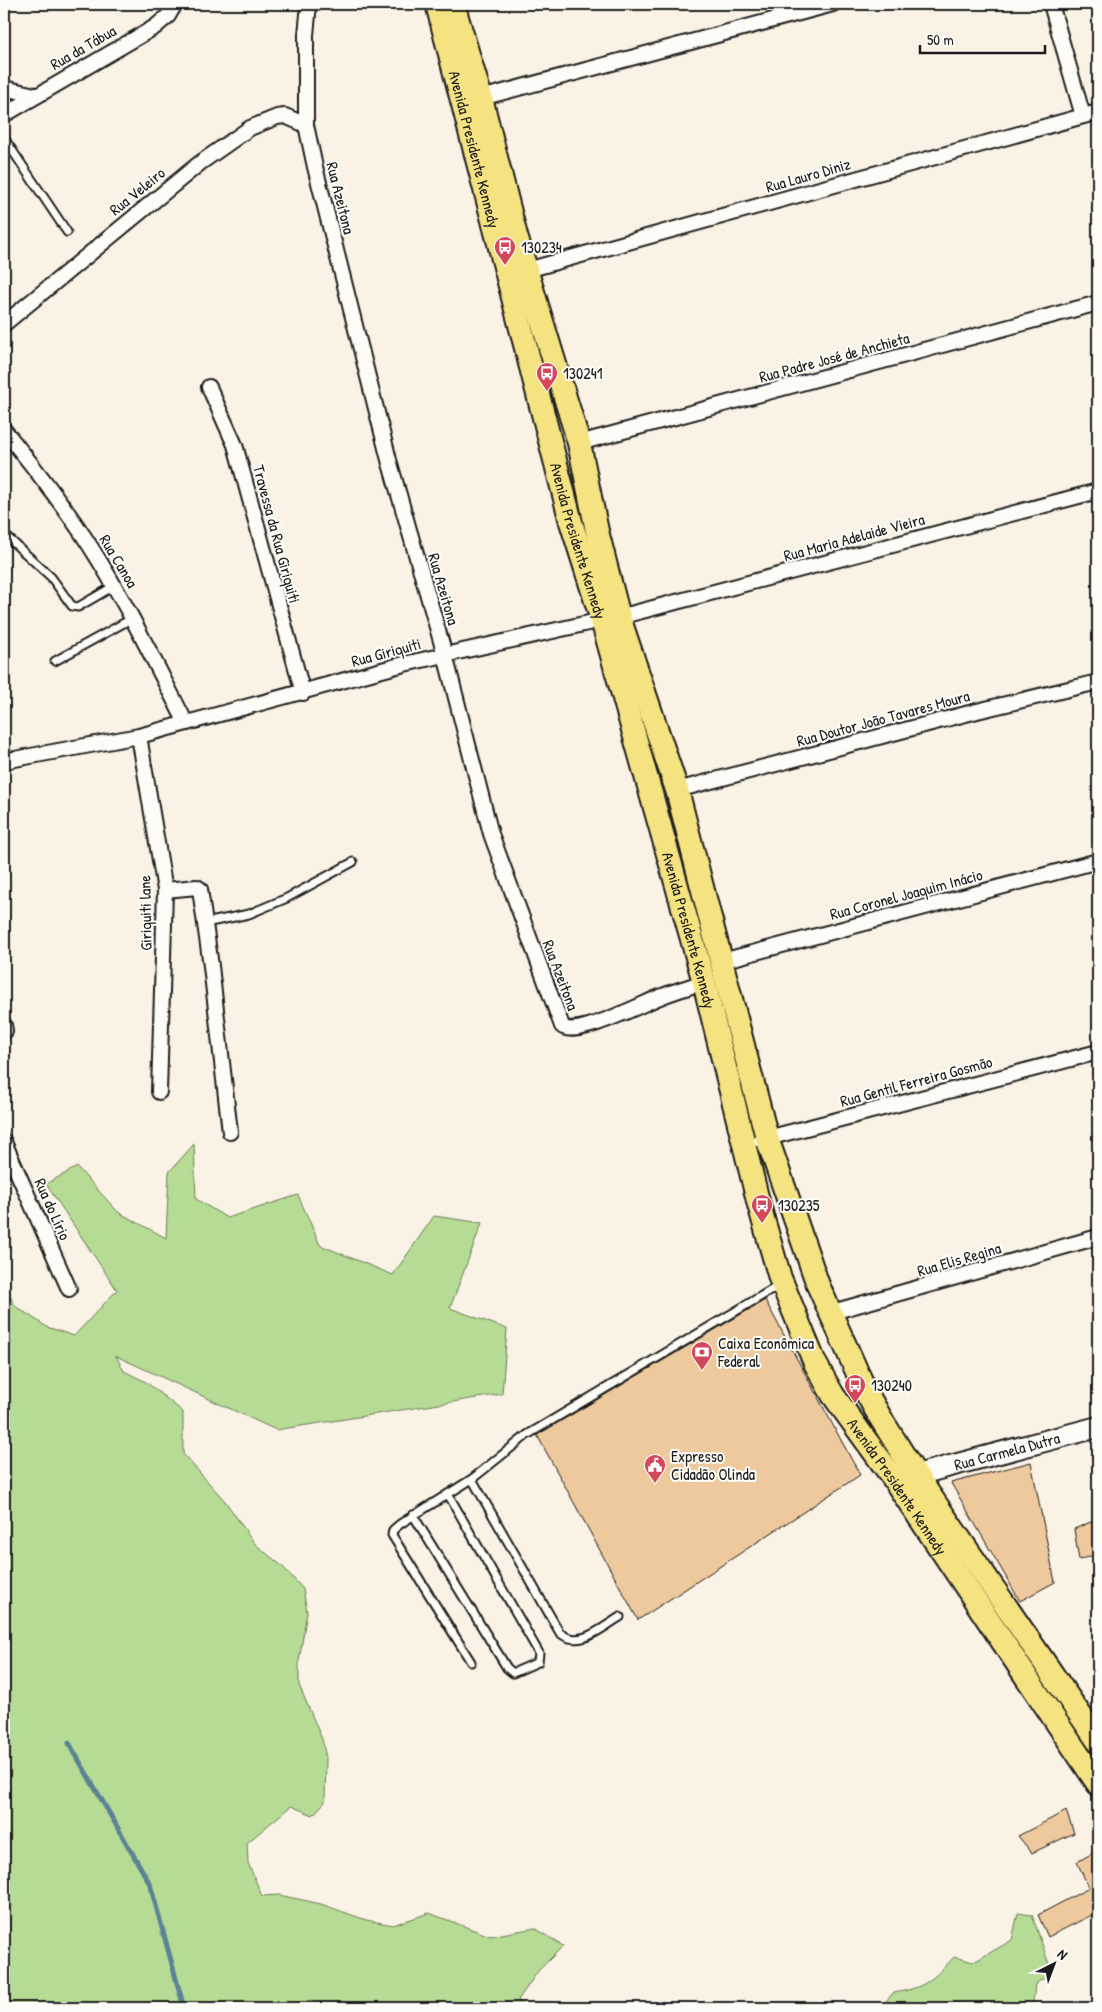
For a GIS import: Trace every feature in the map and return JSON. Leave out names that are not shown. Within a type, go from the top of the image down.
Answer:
[{"type":"main road","name":"Avenida Presidente Kennedy","points":[[437,4],[556,468],[677,790],[767,1138],[829,1313],[867,1394],[916,1475],[1098,1741]]},
{"type":"main road","name":"Avenida Presidente Kennedy","points":[[453,4],[481,98],[527,270],[579,443],[598,531],[611,618],[743,1143],[782,1283],[815,1363],[833,1395],[891,1475],[1098,1784]]},
{"type":"street","name":"Rua da Tábua","points":[[4,115],[154,27],[168,16],[174,4]]},
{"type":"street","name":"Rua Azeitona","points":[[309,4],[306,36],[306,125],[389,460],[445,655],[491,834],[562,1026],[569,1030],[606,1020],[660,996],[704,982]]},
{"type":"street","points":[[481,98],[833,4]]},
{"type":"street","points":[[1051,4],[1083,116]]},
{"type":"street","points":[[4,88],[36,95]]},
{"type":"street","name":"Rua Lauro Diniz","points":[[527,270],[1098,112]]},
{"type":"street","name":"Rua Veleiro","points":[[4,324],[200,163],[250,128],[278,117],[286,116],[306,125]]},
{"type":"street","name":"Rua Padre José de Anchieta","points":[[579,443],[1098,303]]},
{"type":"street","name":"Travessa da Rua Giriquiti","points":[[209,387],[235,445],[303,693]]},
{"type":"street","name":"Rua Canoa","points":[[4,430],[54,494],[114,586],[183,724]]},
{"type":"street","name":"Rua Maria Adelaide Vieira","points":[[611,618],[1098,491]]},
{"type":"street","name":"Rua Giriquiti","points":[[139,736],[303,693],[404,664],[611,618]]},
{"type":"street","name":"Rua Doutor João Tavares Moura","points":[[677,790],[977,711],[1098,682]]},
{"type":"street","points":[[4,761],[139,736]]},
{"type":"street","name":"Giriquiti lane","points":[[139,736],[165,890],[159,1092]]},
{"type":"street","name":"Rua Coronel Joaquim Inácio","points":[[722,961],[1098,861]]},
{"type":"street","points":[[165,890],[197,887],[200,889],[230,1132]]},
{"type":"street","name":"Rua Gentil Ferreira Gosmão","points":[[743,1143],[1098,1052]]},
{"type":"street","name":"Rua do Lírio","points":[[4,1142],[69,1289]]},
{"type":"street","name":"Rua Elis Regina","points":[[829,1313],[1098,1237]]},
{"type":"street","name":"Rua Carmela Dutra","points":[[916,1475],[1098,1427]]},
{"type":"lane","points":[[4,138],[68,232]]},
{"type":"lane","points":[[4,534],[51,578],[72,606],[78,608],[114,586]]},
{"type":"lane","points":[[55,661],[131,619]]},
{"type":"lane","points":[[205,923],[249,914],[287,898],[353,862]]},
{"type":"lane","points":[[471,1662],[392,1535],[393,1530],[413,1515],[472,1479],[527,1435],[782,1283]]},
{"type":"lane","points":[[472,1479],[560,1633],[568,1639],[577,1640],[620,1617]]},
{"type":"lane","points":[[413,1515],[507,1668],[513,1673],[538,1662],[539,1653],[448,1494]]},
{"type":"green space","points":[[194,1144],[196,1199],[227,1218],[298,1195],[320,1245],[393,1275],[434,1216],[482,1223],[450,1308],[507,1329],[502,1394],[276,1430],[116,1356],[124,1371],[146,1382],[183,1412],[183,1454],[225,1501],[255,1544],[282,1566],[303,1589],[307,1612],[299,1661],[299,1685],[322,1739],[326,1758],[325,1802],[313,1815],[291,1806],[247,1843],[248,1863],[262,1896],[279,1895],[321,1904],[366,1920],[393,1925],[429,1913],[490,1936],[535,1928],[563,1946],[539,1970],[518,2000],[525,2008],[4,2008],[4,1284],[15,1306],[47,1327],[74,1336],[117,1290],[46,1184],[77,1167],[118,1212],[166,1238],[169,1172]]},
{"type":"green space","points":[[1018,1913],[1032,1915],[1052,1973],[1035,1984],[1033,2003],[1028,2008],[880,2008],[893,1993],[913,1989],[927,1982],[954,1957],[974,1962],[1012,1940]]},
{"type":"building","points":[[765,1300],[860,1475],[638,1620],[537,1435]]},
{"type":"building","points":[[1031,1462],[1055,1582],[1020,1601],[951,1483]]},
{"type":"building","points":[[1098,1519],[1098,1554],[1079,1560],[1074,1529]]},
{"type":"building","points":[[1066,1811],[1074,1833],[1032,1853],[1018,1836]]},
{"type":"building","points":[[1098,1850],[1098,1912],[1048,1937],[1038,1915],[1089,1888],[1077,1862]]},
{"type":"waterway","points":[[69,1743],[150,1884],[184,2008]]},
{"type":"place","name":"130234","points":[[505,266]]},
{"type":"place","name":"130241","points":[[547,392]]},
{"type":"place","name":"130235","points":[[762,1224]]},
{"type":"place","name":"Caixa Econômica Federal","points":[[702,1371]]},
{"type":"place","name":"130240","points":[[855,1404]]},
{"type":"place","name":"Expresso Cidadão Olinda","points":[[655,1484]]}]
